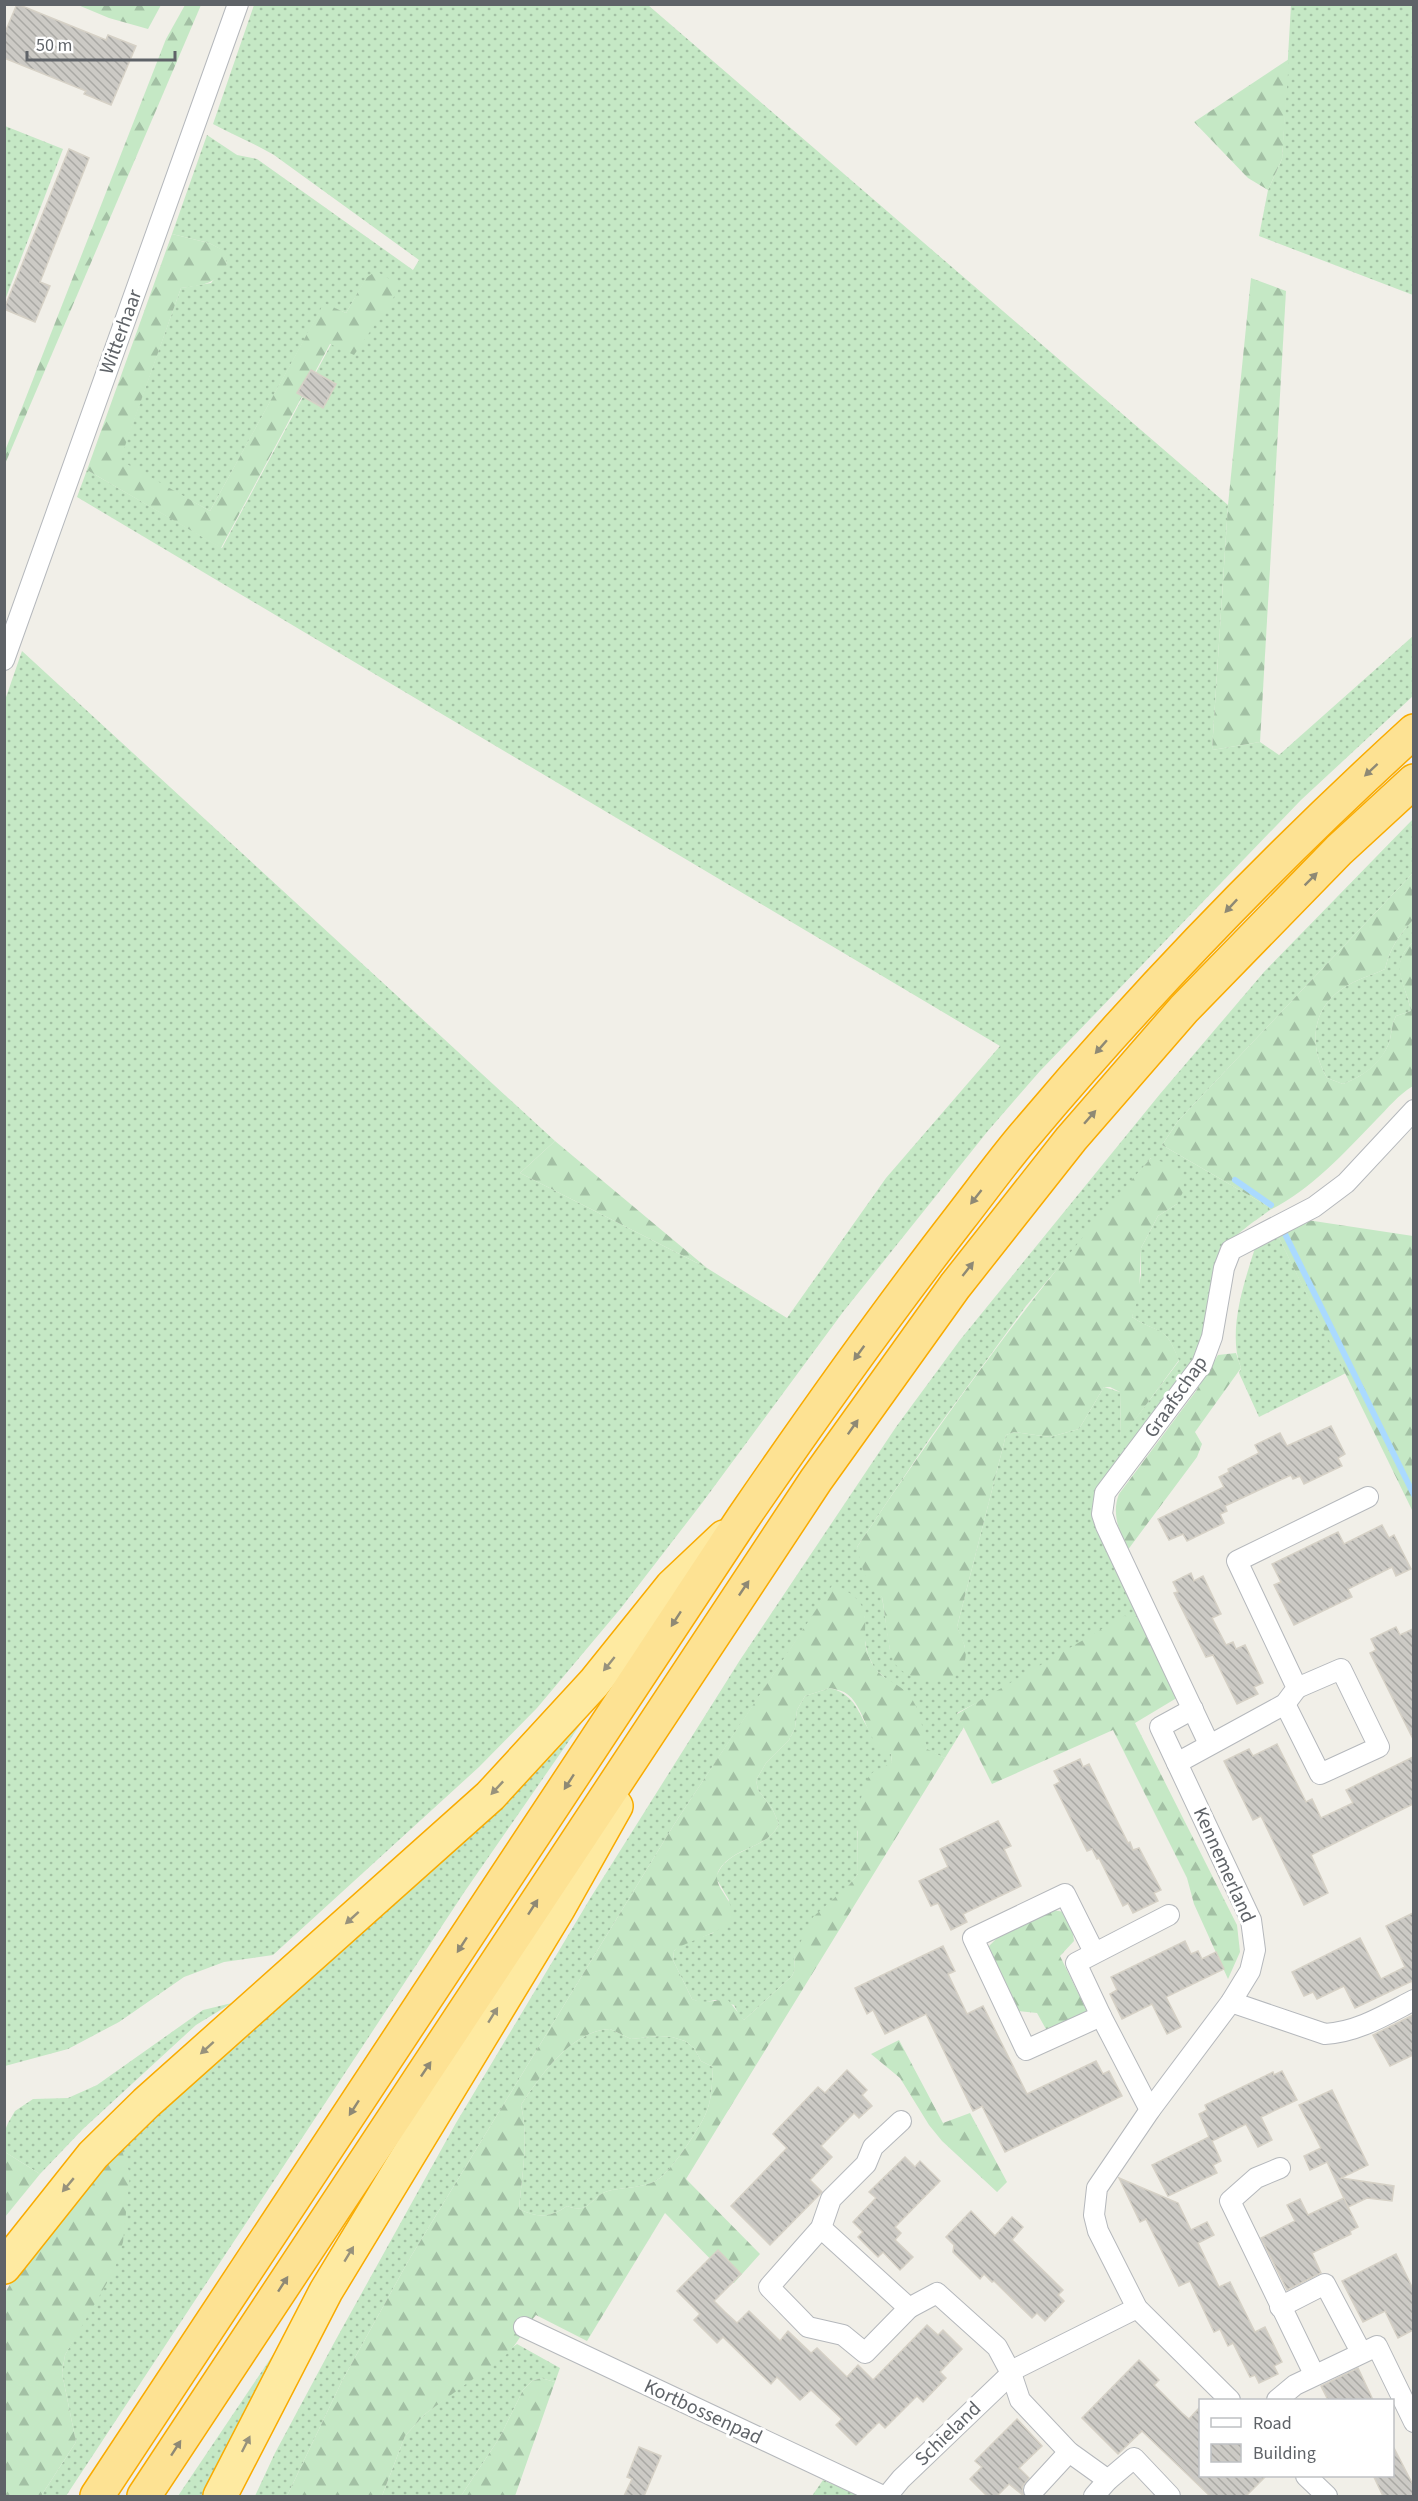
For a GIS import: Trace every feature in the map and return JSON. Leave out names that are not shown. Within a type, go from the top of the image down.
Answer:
[{"type":"highway","points":[[97,2496],[743,1518],[826,1398],[912,1280],[1030,1129],[1139,1003],[1244,892],[1413,730]]},
{"type":"highway","points":[[144,2496],[711,1637],[892,1371],[955,1286],[1071,1138],[1200,993],[1339,850],[1413,781]]},
{"type":"highway","points":[[4,2266],[93,2155],[154,2095],[490,1796],[594,1683],[672,1586],[743,1518]]},
{"type":"highway","points":[[220,2496],[326,2291],[558,1909],[711,1637]]},
{"type":"street","name":"Witterhaar","points":[[4,660],[238,4]]},
{"type":"street","name":"Graafschap","points":[[1209,1744],[1106,1526],[1102,1514],[1106,1493],[1202,1364],[1212,1337],[1224,1268],[1231,1250],[1314,1207],[1346,1183],[1413,1110]]},
{"type":"street","points":[[1297,1688],[1237,1561],[1368,1497]]},
{"type":"street","points":[[1177,1763],[1285,1704],[1297,1688],[1341,1669],[1379,1747],[1320,1774],[1285,1704]]},
{"type":"street","name":"Kennemerland","points":[[1193,1708],[1160,1727],[1251,1920],[1255,1950],[1250,1971],[1231,2002],[1150,2109],[1097,2188],[1094,2215],[1098,2230],[1137,2308],[1229,2399]]},
{"type":"street","points":[[1094,1952],[1065,1894],[973,1938],[1026,2050],[1101,2016]]},
{"type":"street","points":[[1150,2109],[1076,1963],[1169,1915]]},
{"type":"street","points":[[1231,2002],[1326,2034],[1341,2033],[1362,2026],[1413,2000]]},
{"type":"street","points":[[901,2121],[873,2147],[866,2164],[831,2199],[821,2228],[769,2287],[808,2327],[843,2335],[865,2353],[909,2308],[937,2293],[997,2347],[1011,2373],[1020,2400],[1069,2452],[1108,2480]]},
{"type":"street","points":[[1280,2168],[1256,2178],[1230,2201],[1314,2374]]},
{"type":"street","points":[[821,2228],[909,2308]]},
{"type":"street","points":[[1280,2307],[1325,2284],[1361,2352]]},
{"type":"street","name":"Schieland","points":[[885,2496],[1011,2373],[1033,2358],[1137,2308]]},
{"type":"street","name":"Kortbossenpad","points":[[524,2327],[885,2496]]},
{"type":"street","points":[[1278,2399],[1295,2385],[1314,2374],[1377,2346],[1413,2422]]},
{"type":"street","points":[[1034,2490],[1069,2452]]},
{"type":"street","points":[[1094,2496],[1108,2480],[1134,2458],[1170,2496]]},
{"type":"street","points":[[1308,2477],[1328,2496]]},
{"type":"green space","points":[[161,4],[148,29],[109,18],[78,5]]},
{"type":"green space","points":[[185,5],[201,5],[5,464],[5,451],[166,39]]},
{"type":"green space","points":[[254,5],[648,5],[1228,505],[1212,750],[1260,742],[1279,755],[1413,636],[1413,696],[1301,800],[1040,1071],[987,1132],[843,1312],[621,1608],[537,1708],[479,1767],[273,1955],[224,1962],[184,1977],[119,2022],[68,2049],[5,2066],[4,703],[22,651],[555,1141],[520,1173],[707,1268],[787,1318],[886,1178],[1000,1046],[77,497],[87,470],[222,548],[366,279],[346,313],[324,304],[210,511],[119,461],[181,288],[211,283],[227,264],[222,250],[209,243],[172,234],[207,135],[237,155],[257,159],[413,270],[419,260],[274,155],[213,124]]},
{"type":"green space","points":[[1291,5],[1413,5],[1413,295],[1259,236],[1268,190],[1282,159]]},
{"type":"green space","points":[[1289,59],[1282,159],[1268,190],[1248,178],[1194,122]]},
{"type":"green space","points":[[5,126],[63,149],[5,300]]},
{"type":"green space","points":[[172,234],[209,243],[223,250],[227,264],[214,280],[202,285],[181,288],[120,460],[210,511],[324,303],[346,313],[366,278],[376,271],[396,283],[398,291],[354,355],[330,344],[221,548],[87,470]]},
{"type":"green space","points":[[1251,278],[1286,291],[1260,742],[1212,750],[1228,505]]},
{"type":"green space","points":[[1413,819],[1413,873],[1178,1121],[1162,1145],[1269,1207],[1270,1210],[1238,1234],[1219,1257],[1214,1266],[1202,1348],[1103,1488],[1141,1617],[957,1713],[964,1727],[945,1758],[927,1750],[914,1703],[875,1669],[868,1655],[864,1636],[865,1617],[833,1585],[675,1823],[410,2258],[342,2381],[287,2496],[255,2496],[275,2453],[334,2343],[456,2123],[591,1897],[740,1660],[896,1427],[960,1340],[1160,1094],[1264,972]],"holes":[[[1151,1158],[1177,1204],[1158,1216],[1141,1248],[1141,1275],[1132,1317],[1166,1335],[1179,1361],[1121,1438],[1120,1392],[1104,1387],[1079,1429],[1050,1437],[1014,1432],[1006,1435],[957,1627],[965,1647],[964,1663],[890,1650],[882,1597],[857,1547],[930,1438],[1026,1306]]]},
{"type":"green space","points":[[1413,873],[1413,920],[1396,942],[1385,969],[1340,990],[1322,1011],[1317,1023],[1316,1036],[1320,1064],[1327,1078],[1343,1084],[1364,1073],[1376,1063],[1389,1043],[1396,1016],[1411,1011],[1400,975],[1400,967],[1405,950],[1413,942],[1413,1086],[1314,1181],[1270,1210],[1269,1207],[1162,1145],[1178,1121]]},
{"type":"green space","points":[[1413,920],[1413,942],[1401,958],[1400,967],[1411,1011],[1396,1016],[1386,1051],[1370,1069],[1343,1084],[1327,1078],[1320,1064],[1317,1050],[1317,1023],[1322,1011],[1340,990],[1385,969],[1396,942]]},
{"type":"green space","points":[[555,1141],[707,1268],[520,1173]]},
{"type":"green space","points":[[1151,1158],[1174,1166],[1183,1177],[1184,1190],[1177,1204],[1158,1216],[1141,1248],[1139,1295],[1132,1317],[1161,1331],[1174,1348],[1179,1360],[1121,1439],[1120,1392],[1110,1387],[1104,1387],[1079,1429],[1050,1437],[1014,1432],[1006,1435],[957,1627],[965,1649],[964,1663],[959,1671],[942,1680],[931,1681],[911,1676],[893,1660],[882,1597],[868,1581],[857,1547],[961,1396],[1034,1298]]},
{"type":"green space","points":[[1307,1220],[1413,1236],[1413,1512],[1278,1236]]},
{"type":"green space","points":[[1278,1236],[1346,1373],[1259,1417],[1239,1373],[1241,1368],[1237,1354],[1236,1323],[1255,1248]]},
{"type":"green space","points":[[1236,1353],[1241,1368],[1195,1432],[1202,1444],[1197,1457],[1127,1551],[1116,1516],[1119,1494],[1196,1391],[1218,1355]]},
{"type":"green space","points":[[833,1584],[850,1593],[860,1602],[864,1612],[865,1642],[868,1655],[875,1668],[912,1699],[921,1720],[927,1749],[945,1758],[686,2179],[760,2254],[734,2283],[665,2213],[587,2341],[536,2315],[507,2354],[425,2414],[405,2436],[382,2496],[287,2496],[342,2381],[410,2258],[675,1823]],"holes":[[[830,1688],[844,1692],[852,1698],[871,1735],[882,1750],[891,1754],[892,1762],[871,1774],[862,1794],[858,1822],[858,1874],[813,1917],[794,1955],[795,1969],[792,1976],[744,2020],[728,2000],[706,2002],[692,1999],[673,1960],[674,1951],[723,1927],[732,1917],[730,1903],[717,1880],[721,1867],[735,1855],[767,1838],[779,1824],[772,1808],[758,1790],[756,1780],[766,1763],[789,1740],[795,1728],[797,1710],[805,1696]],[[610,2029],[631,2039],[672,2037],[685,2041],[694,2048],[701,2061],[713,2067],[708,2108],[703,2120],[677,2160],[657,2180],[644,2185],[603,2193],[584,2208],[567,2206],[549,2215],[532,2214],[519,2209],[525,2144],[521,2105],[558,2056],[582,2038]]]},
{"type":"green space","points":[[1124,1616],[1141,1617],[1180,1696],[1135,1723],[1237,1925],[1240,1952],[1228,1979],[1194,1904],[1187,1878],[1113,1730],[992,1784],[957,1714]]},
{"type":"green space","points":[[625,1660],[465,1891],[66,2496],[41,2496],[76,2442],[62,2373],[65,2355],[77,2333],[121,2148]]},
{"type":"green space","points":[[830,1688],[846,1695],[851,1700],[875,1739],[891,1754],[892,1762],[857,1832],[858,1874],[794,1955],[795,1969],[792,1976],[744,2020],[734,2005],[715,2000],[702,2003],[692,1999],[673,1960],[674,1951],[681,1944],[713,1933],[729,1900],[716,1878],[721,1868],[737,1854],[765,1840],[779,1824],[772,1808],[758,1790],[756,1780],[766,1763],[789,1740],[795,1728],[797,1710],[805,1696]]},
{"type":"green space","points":[[1053,1910],[1064,1912],[1072,1927],[1074,1941],[1060,1956],[1088,2013],[1047,2031],[1037,2013],[1018,2011],[990,1956],[989,1946],[1002,1933]]},
{"type":"green space","points":[[232,2003],[196,2025],[83,2129],[40,2174],[5,2152],[4,2133],[8,2123],[15,2111],[33,2099],[68,2098],[97,2085],[203,2010]]},
{"type":"green space","points":[[610,2029],[631,2039],[672,2037],[685,2041],[694,2048],[701,2061],[713,2067],[708,2108],[703,2120],[677,2160],[657,2180],[644,2185],[603,2193],[584,2208],[567,2206],[549,2215],[532,2214],[519,2209],[525,2144],[521,2105],[558,2056],[582,2038]]},
{"type":"green space","points":[[899,2040],[943,2123],[970,2113],[1007,2182],[997,2192],[942,2141],[929,2125],[900,2078],[871,2054]]},
{"type":"green space","points":[[121,2148],[130,2174],[123,2242],[114,2271],[65,2355],[62,2373],[76,2442],[41,2496],[5,2496],[5,2293],[26,2256]]},
{"type":"green space","points":[[5,2152],[40,2174],[5,2217]]},
{"type":"green space","points":[[291,2328],[206,2496],[178,2496]]},
{"type":"green space","points":[[517,2344],[560,2368],[555,2382],[541,2378],[532,2381],[523,2390],[500,2437],[461,2496],[382,2496],[405,2436],[425,2414]]},
{"type":"green space","points":[[541,2378],[555,2382],[515,2496],[461,2496],[500,2437],[523,2390],[532,2381]]},
{"type":"green space","points":[[823,2480],[860,2496],[812,2496]]},
{"type":"building","points":[[17,4],[106,40],[108,35],[136,46],[111,105],[84,94],[86,91],[4,58],[4,35]]},
{"type":"building","points":[[69,149],[89,158],[40,282],[50,286],[35,322],[4,309]]},
{"type":"building","points":[[311,370],[336,384],[323,408],[297,393]]},
{"type":"building","points":[[1331,1426],[1345,1454],[1338,1458],[1342,1466],[1304,1484],[1300,1476],[1293,1479],[1291,1475],[1225,1506],[1227,1511],[1220,1514],[1224,1523],[1187,1541],[1183,1534],[1169,1540],[1158,1519],[1224,1487],[1219,1477],[1229,1472],[1228,1469],[1259,1453],[1255,1445],[1280,1433],[1287,1446]]},
{"type":"building","points":[[1382,1525],[1389,1538],[1394,1535],[1411,1569],[1396,1576],[1392,1567],[1348,1589],[1352,1597],[1294,1625],[1274,1585],[1281,1582],[1272,1564],[1338,1532],[1344,1544]]},
{"type":"building","points":[[1191,1573],[1194,1581],[1203,1576],[1221,1614],[1212,1618],[1226,1645],[1233,1642],[1236,1649],[1245,1645],[1263,1683],[1254,1687],[1258,1694],[1237,1704],[1213,1655],[1206,1657],[1174,1593],[1178,1592],[1173,1582]]},
{"type":"building","points":[[1396,1627],[1400,1635],[1413,1629],[1413,1739],[1370,1653],[1376,1650],[1371,1639]]},
{"type":"building","points":[[1277,1744],[1306,1802],[1312,1799],[1321,1818],[1353,1803],[1346,1790],[1413,1757],[1413,1804],[1311,1855],[1328,1893],[1304,1905],[1261,1816],[1253,1820],[1224,1761],[1249,1749],[1253,1756]]},
{"type":"building","points":[[1080,1759],[1083,1767],[1089,1764],[1128,1843],[1130,1842],[1133,1850],[1139,1848],[1161,1890],[1154,1893],[1158,1901],[1133,1913],[1128,1903],[1123,1906],[1099,1858],[1097,1859],[1092,1849],[1087,1851],[1054,1785],[1060,1782],[1054,1771]]},
{"type":"building","points":[[998,1821],[1011,1846],[1004,1849],[1021,1886],[963,1914],[967,1922],[951,1930],[938,1903],[931,1906],[919,1881],[948,1867],[940,1849]]},
{"type":"building","points":[[1413,1913],[1413,1985],[1412,1981],[1355,2008],[1344,1986],[1317,1999],[1313,1992],[1304,1996],[1292,1972],[1360,1938],[1381,1979],[1405,1967],[1386,1926]]},
{"type":"building","points":[[1185,1941],[1191,1954],[1198,1951],[1202,1959],[1216,1952],[1224,1969],[1166,1997],[1181,2027],[1167,2034],[1152,2004],[1122,2019],[1110,1994],[1117,1990],[1111,1977]]},
{"type":"building","points":[[943,1946],[955,1971],[948,1974],[967,2014],[983,2006],[1027,2094],[1096,2061],[1103,2074],[1109,2071],[1122,2096],[1005,2152],[982,2106],[973,2111],[926,2014],[885,2034],[873,2010],[867,2014],[855,1988]]},
{"type":"building","points":[[1413,2015],[1413,2055],[1390,2066],[1373,2035]]},
{"type":"building","points":[[847,2070],[867,2090],[862,2095],[872,2106],[859,2118],[854,2113],[821,2146],[832,2157],[810,2180],[822,2192],[770,2245],[731,2206],[787,2148],[773,2134],[818,2087],[825,2093]]},
{"type":"building","points":[[1282,2071],[1297,2100],[1261,2117],[1272,2140],[1258,2147],[1246,2124],[1212,2141],[1221,2161],[1213,2165],[1217,2173],[1168,2196],[1152,2165],[1209,2137],[1199,2114],[1207,2110],[1205,2105],[1273,2072],[1274,2075]]},
{"type":"building","points":[[1332,2090],[1368,2165],[1341,2178],[1394,2186],[1392,2201],[1367,2198],[1348,2207],[1358,2227],[1350,2231],[1351,2234],[1312,2253],[1321,2273],[1287,2290],[1261,2238],[1295,2221],[1287,2205],[1300,2199],[1308,2215],[1344,2198],[1327,2162],[1310,2170],[1304,2156],[1321,2148],[1299,2105]]},
{"type":"building","points":[[905,2157],[915,2167],[920,2161],[940,2181],[895,2227],[901,2233],[895,2240],[913,2257],[900,2270],[883,2252],[878,2257],[858,2237],[863,2232],[853,2222],[876,2198],[869,2192]]},
{"type":"building","points":[[1119,2178],[1178,2203],[1191,2230],[1207,2222],[1214,2235],[1198,2243],[1219,2287],[1230,2282],[1255,2332],[1265,2327],[1282,2362],[1274,2366],[1278,2374],[1259,2383],[1255,2375],[1250,2377],[1233,2343],[1228,2346],[1220,2329],[1214,2332],[1190,2281],[1179,2286],[1146,2219],[1140,2222]]},
{"type":"building","points":[[971,2211],[995,2236],[1012,2217],[1023,2227],[1012,2240],[1063,2290],[1058,2295],[1064,2301],[1045,2321],[1037,2313],[1032,2318],[984,2274],[980,2279],[953,2252],[954,2245],[946,2237]]},
{"type":"building","points":[[718,2250],[741,2274],[714,2301],[725,2312],[737,2323],[749,2311],[780,2341],[788,2331],[811,2353],[817,2348],[847,2377],[858,2365],[873,2380],[927,2325],[938,2335],[943,2330],[962,2349],[940,2372],[946,2378],[923,2402],[917,2396],[885,2428],[879,2422],[856,2445],[836,2425],[842,2419],[811,2390],[800,2400],[777,2377],[771,2384],[723,2337],[717,2343],[694,2320],[700,2314],[677,2291]]},
{"type":"building","points":[[1396,2254],[1413,2289],[1413,2330],[1398,2338],[1385,2311],[1363,2322],[1342,2281]]},
{"type":"building","points":[[1139,2360],[1159,2380],[1154,2385],[1189,2419],[1199,2408],[1199,2477],[1265,2477],[1246,2496],[1210,2496],[1142,2431],[1118,2454],[1082,2418]]},
{"type":"building","points":[[1358,2368],[1373,2399],[1328,2399],[1321,2386]]},
{"type":"building","points":[[1017,2419],[1042,2446],[1019,2468],[1029,2478],[1022,2487],[1024,2496],[1009,2484],[997,2496],[987,2496],[970,2479],[982,2467],[975,2461]]},
{"type":"building","points":[[639,2447],[661,2456],[644,2496],[624,2496],[632,2479],[627,2477]]},
{"type":"building","points":[[1394,2448],[1413,2485],[1413,2496],[1383,2496],[1374,2477],[1394,2477]]},
{"type":"waterway","points":[[1235,1180],[1271,1205]]},
{"type":"waterway","points":[[1285,1234],[1414,1495]]}]
